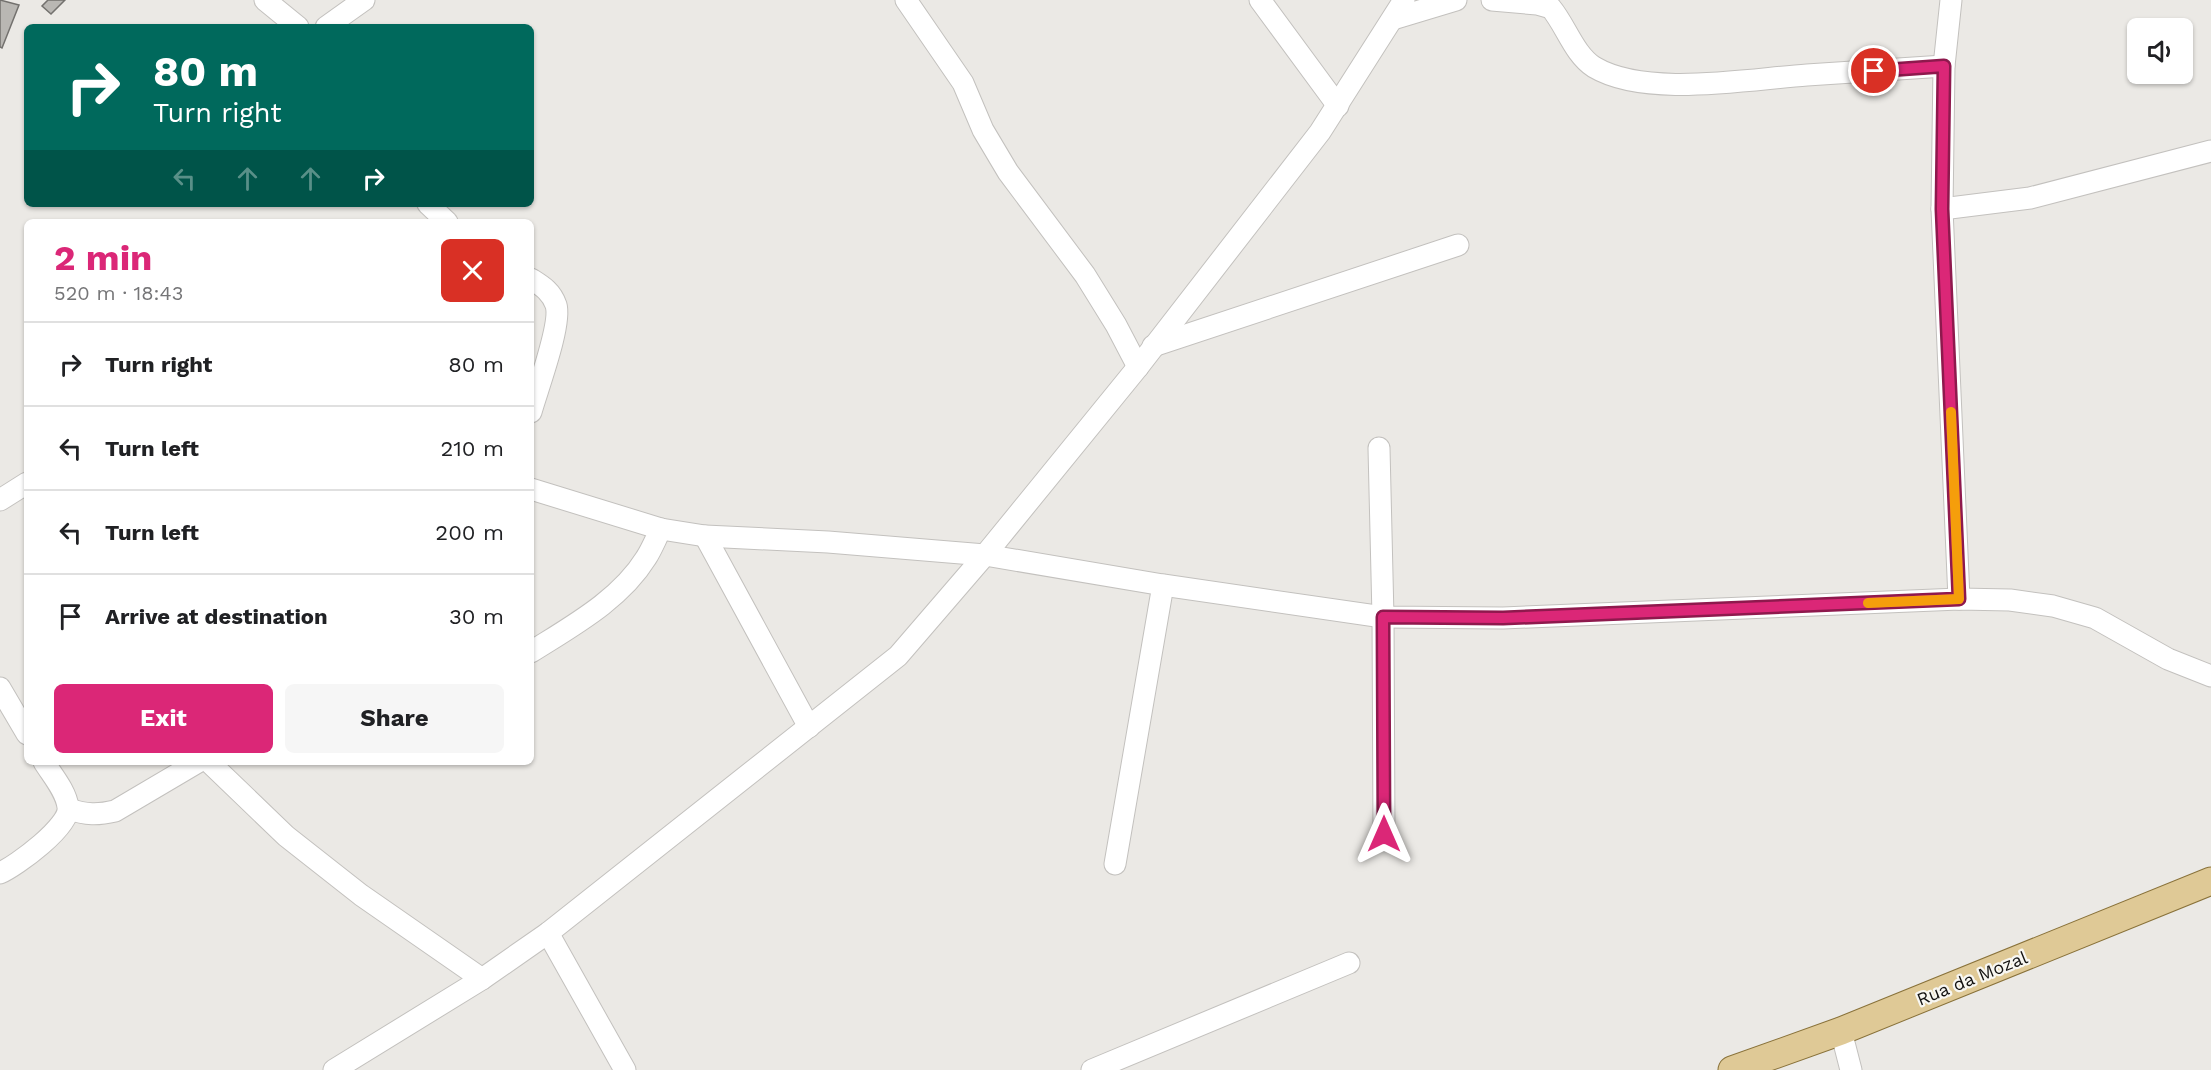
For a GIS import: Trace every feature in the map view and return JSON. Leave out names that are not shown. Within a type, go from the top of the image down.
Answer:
[{"type":"main road","name":"Rua da Mozal","points":[[1732,1070],[1841,1031],[2211,882]]},
{"type":"street","points":[[265,0],[294,24]]},
{"type":"street","points":[[330,24],[364,0]]},
{"type":"street","points":[[906,0],[963,83],[983,130],[1008,172],[1085,275],[1116,325],[1138,367]]},
{"type":"street","points":[[1260,0],[1338,106]]},
{"type":"street","points":[[334,1070],[482,979],[548,933],[898,656],[985,555],[1138,367],[1338,106],[1404,0]]},
{"type":"street","points":[[1393,19],[1456,0]]},
{"type":"street","points":[[1492,0],[1537,4],[1551,8],[1577,50],[1592,66],[1616,78],[1646,83],[1728,83],[1804,75],[1944,66]]},
{"type":"street","points":[[1951,0],[1944,66],[1942,209],[1959,599]]},
{"type":"street","points":[[1942,209],[2030,198],[2211,151]]},
{"type":"street","points":[[431,207],[444,219]]},
{"type":"street","points":[[1153,346],[1458,245]]},
{"type":"street","points":[[534,281],[548,290],[557,306],[557,324],[534,402]]},
{"type":"street","points":[[1379,448],[1383,617],[1384,834]]},
{"type":"street","points":[[0,500],[24,485]]},
{"type":"street","points":[[534,490],[661,529],[705,536],[828,542],[985,555],[1163,585],[1383,617],[1503,618],[1959,599],[2010,600],[2053,606],[2094,618],[2168,659],[2211,676]]},
{"type":"street","points":[[534,650],[593,612],[627,582],[646,559],[661,529]]},
{"type":"street","points":[[705,536],[809,727]]},
{"type":"street","points":[[1115,864],[1163,585]]},
{"type":"street","points":[[0,688],[24,729]]},
{"type":"street","points":[[0,873],[64,823],[69,809],[62,791],[46,765]]},
{"type":"street","points":[[69,809],[84,814],[100,815],[115,811],[193,765]]},
{"type":"street","points":[[212,765],[286,836],[361,895],[482,979]]},
{"type":"street","points":[[548,933],[625,1070]]},
{"type":"street","points":[[1092,1070],[1349,963]]},
{"type":"street","points":[[1841,1031],[1851,1070]]},
{"type":"building","points":[[0,0],[19,5],[2,48],[0,47]]},
{"type":"building","points":[[48,0],[65,0],[51,14],[42,6]]},
{"type":"slow traffic","points":[[1868,603],[1959,599],[1951,412]]},
{"type":"route","points":[[1384,834],[1383,617],[1503,618],[1959,599],[1942,209],[1944,66],[1874,71]]}]
